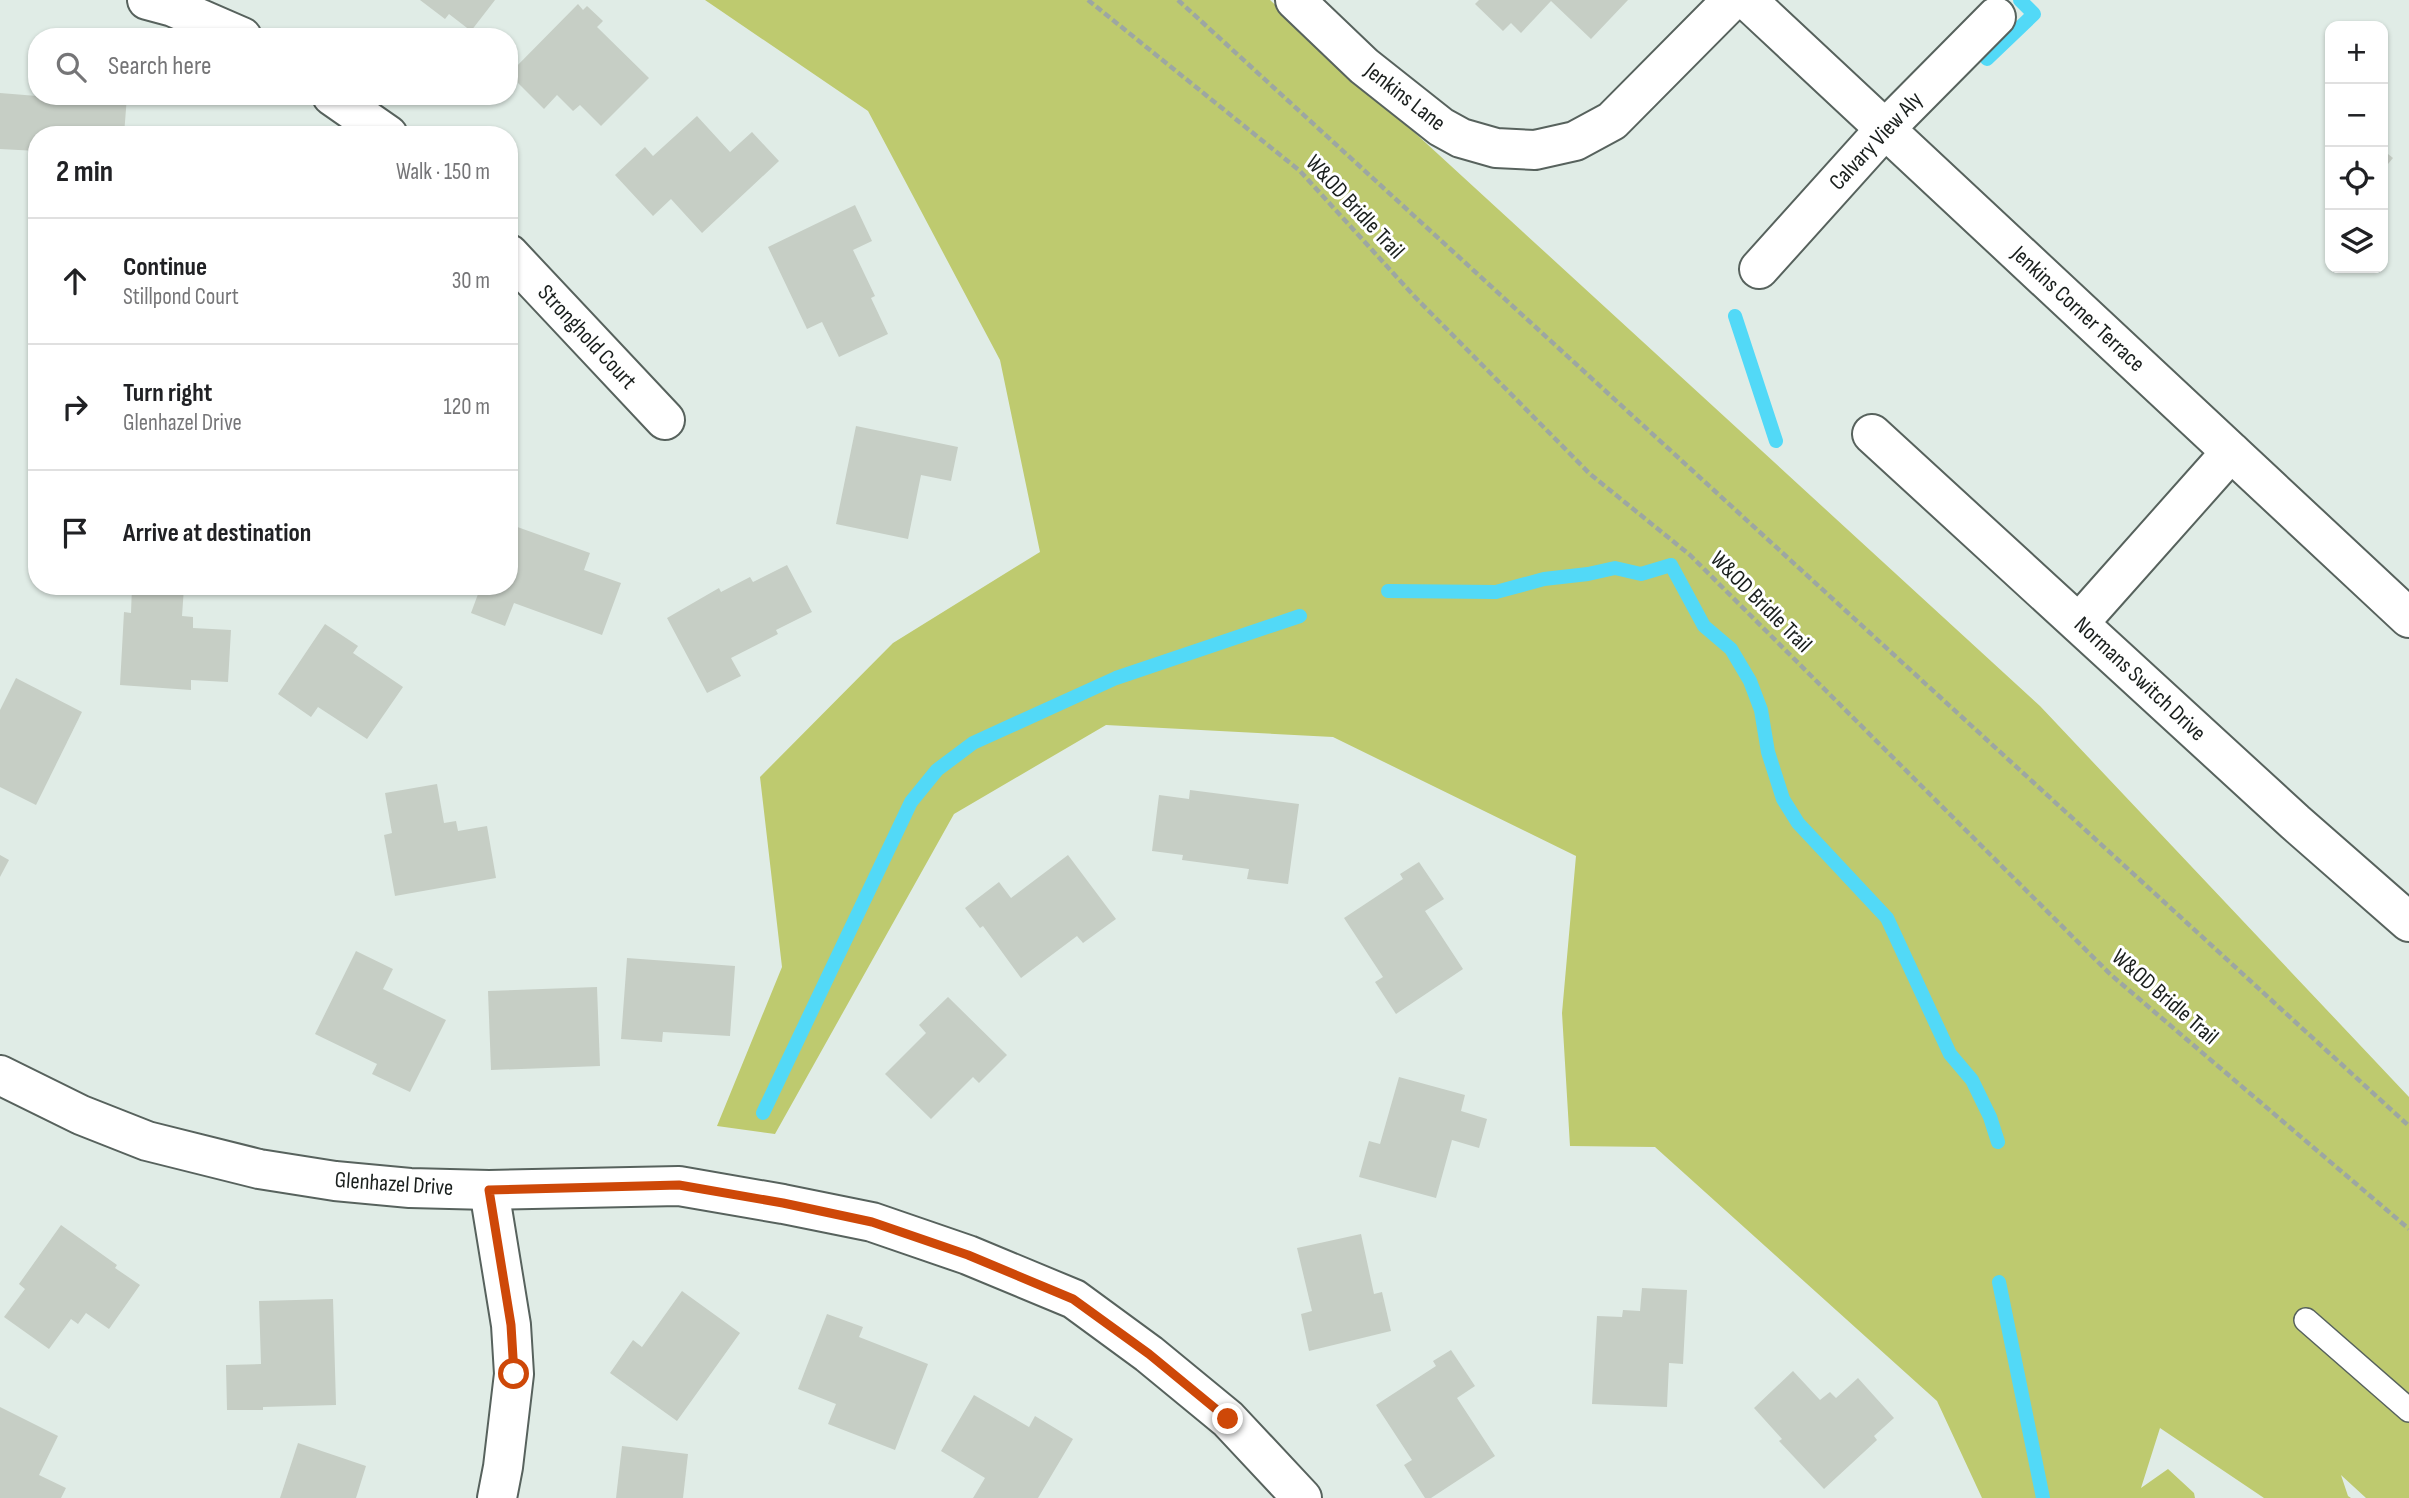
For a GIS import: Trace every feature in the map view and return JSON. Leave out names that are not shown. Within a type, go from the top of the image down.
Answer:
[{"type":"street","points":[[147,0],[173,7],[221,28]]},
{"type":"street","name":"Jenkins Lane","points":[[1295,0],[1364,66],[1441,127],[1461,138],[1496,148],[1535,150],[1575,141],[1612,121],[1732,0]]},
{"type":"street","name":"Jenkins Corner Terrace","points":[[1747,0],[2409,618]]},
{"type":"street","name":"Calvary View Aly","points":[[1759,270],[1885,129],[1996,17]]},
{"type":"street","points":[[345,105],[375,126]]},
{"type":"street","name":"Stronghold Court","points":[[518,264],[665,420]]},
{"type":"street","name":"Normans Switch Drive","points":[[1872,435],[2295,822],[2409,922]]},
{"type":"street","points":[[2079,623],[2231,452]]},
{"type":"street","name":"Glenhazel Drive","points":[[3,1084],[147,1141],[259,1169],[335,1181],[410,1188],[489,1190],[679,1185],[872,1222],[968,1255],[1073,1299],[1149,1354],[1228,1419],[1302,1498]]},
{"type":"street","points":[[489,1190],[511,1325],[514,1374],[497,1498]]},
{"type":"lane","points":[[2306,1321],[2409,1410]]},
{"type":"path","name":"W&OD Bridle Trail","points":[[1088,0],[1300,170],[1414,296],[1590,474],[1690,555],[2110,974],[2409,1229]]},
{"type":"path","points":[[1178,0],[2409,1126]]},
{"type":"green space","points":[[705,0],[1270,0],[2040,706],[2409,1097],[2409,1498],[2366,1498],[2341,1475],[2351,1498],[2264,1498],[2160,1428],[2141,1488],[2168,1469],[2194,1493],[2195,1498],[1982,1498],[1937,1401],[1655,1147],[1570,1146],[1562,1013],[1576,856],[1333,737],[1106,725],[954,814],[775,1134],[717,1126],[782,967],[760,777],[893,643],[1040,552],[1000,360],[868,111]]},
{"type":"building","points":[[420,0],[495,0],[473,28],[467,28],[449,14],[445,19]]},
{"type":"building","points":[[1479,0],[1628,0],[1591,39],[1551,1],[1521,33],[1511,23],[1503,31],[1475,4]]},
{"type":"building","points":[[578,4],[583,10],[587,6],[603,21],[597,27],[649,78],[601,126],[580,105],[573,111],[557,95],[544,109],[518,83],[518,65]]},
{"type":"building","points":[[0,93],[28,95],[28,105],[126,105],[125,126],[28,126],[28,151],[0,149]]},
{"type":"building","points":[[697,116],[730,152],[752,132],[779,161],[702,233],[671,199],[653,216],[615,175],[645,147],[653,156]]},
{"type":"building","points":[[855,205],[872,241],[853,250],[875,296],[871,298],[888,334],[839,357],[822,322],[807,329],[768,247]]},
{"type":"building","points":[[856,426],[958,447],[951,481],[921,475],[908,539],[836,524]]},
{"type":"building","points":[[518,527],[590,553],[584,570],[621,583],[602,635],[514,603],[505,626],[471,613],[478,595],[518,595]]},
{"type":"building","points":[[787,565],[812,612],[776,630],[778,634],[731,658],[741,676],[707,693],[667,618],[719,588],[721,592],[750,577],[753,582]]},
{"type":"building","points":[[132,595],[183,595],[182,616],[193,617],[193,628],[231,630],[228,682],[191,680],[191,690],[120,685],[124,612],[131,613]]},
{"type":"building","points":[[325,624],[358,646],[353,653],[403,687],[367,739],[318,707],[311,717],[278,694]]},
{"type":"building","points":[[16,678],[82,712],[36,805],[0,787],[0,710]]},
{"type":"building","points":[[437,784],[444,823],[456,821],[458,831],[487,826],[496,878],[395,896],[384,835],[392,833],[385,793]]},
{"type":"building","points":[[1190,790],[1299,804],[1288,884],[1247,879],[1249,869],[1182,860],[1183,855],[1152,851],[1159,795],[1189,799]]},
{"type":"building","points":[[0,855],[9,860],[0,877]]},
{"type":"building","points":[[1068,855],[1116,919],[1083,943],[1077,936],[1021,978],[983,926],[980,928],[965,908],[999,882],[1011,898]]},
{"type":"building","points":[[1419,862],[1444,899],[1425,911],[1463,969],[1396,1014],[1375,982],[1383,977],[1344,918],[1403,879],[1400,874]]},
{"type":"building","points":[[356,951],[393,969],[383,989],[446,1020],[410,1092],[372,1074],[377,1064],[315,1034]]},
{"type":"building","points":[[627,958],[735,966],[730,1036],[663,1032],[662,1042],[621,1039]]},
{"type":"building","points":[[597,987],[600,1066],[491,1070],[488,991]]},
{"type":"building","points":[[948,997],[1007,1055],[979,1083],[973,1077],[931,1119],[885,1074],[926,1033],[919,1025]]},
{"type":"building","points":[[1399,1077],[1465,1095],[1461,1111],[1487,1119],[1479,1148],[1452,1140],[1436,1198],[1359,1177],[1369,1141],[1380,1144]]},
{"type":"building","points":[[61,1225],[140,1285],[109,1329],[86,1313],[78,1324],[71,1319],[49,1349],[4,1317],[25,1289],[19,1284]]},
{"type":"building","points":[[1361,1234],[1374,1294],[1382,1292],[1391,1331],[1309,1351],[1301,1314],[1312,1311],[1297,1248]]},
{"type":"building","points":[[1642,1288],[1687,1290],[1683,1364],[1669,1363],[1667,1407],[1592,1404],[1597,1316],[1622,1317],[1623,1310],[1640,1311]]},
{"type":"building","points":[[682,1291],[740,1333],[677,1421],[610,1373],[633,1340],[642,1347]]},
{"type":"building","points":[[333,1299],[336,1405],[227,1410],[226,1365],[261,1364],[259,1301]]},
{"type":"building","points":[[827,1314],[863,1327],[859,1337],[928,1364],[895,1450],[828,1424],[836,1404],[798,1389]]},
{"type":"building","points":[[1451,1350],[1475,1386],[1457,1398],[1495,1456],[1431,1498],[1425,1498],[1404,1465],[1412,1460],[1376,1405],[1436,1366],[1433,1361]]},
{"type":"building","points":[[1793,1371],[1820,1400],[1830,1392],[1836,1398],[1858,1378],[1894,1418],[1874,1436],[1877,1440],[1824,1489],[1779,1441],[1782,1439],[1754,1408]]},
{"type":"building","points":[[974,1395],[1029,1427],[1035,1416],[1073,1439],[1038,1498],[973,1498],[985,1478],[941,1451]]},
{"type":"building","points":[[0,1407],[58,1436],[39,1475],[66,1488],[61,1498],[0,1498]]},
{"type":"building","points":[[298,1443],[366,1466],[356,1498],[280,1498]]},
{"type":"building","points":[[622,1446],[688,1454],[683,1498],[616,1498]]},
{"type":"waterway","points":[[1987,59],[2034,14],[2020,0]]},
{"type":"waterway","points":[[1735,316],[1776,441]]},
{"type":"waterway","points":[[1388,591],[1496,592],[1544,579],[1615,568],[1641,574],[1671,565],[1704,626],[1731,649],[1750,681],[1761,710],[1768,752],[1783,799],[1798,823],[1887,918],[1950,1054],[1972,1080],[1990,1117],[1998,1142]]},
{"type":"waterway","points":[[763,1113],[911,802],[937,770],[973,743],[1116,678],[1300,616]]},
{"type":"waterway","points":[[1999,1282],[2043,1498]]},
{"type":"route","points":[[514,1374],[511,1325],[489,1190],[679,1185],[872,1222],[968,1255],[1073,1299],[1149,1354],[1228,1419]]}]
